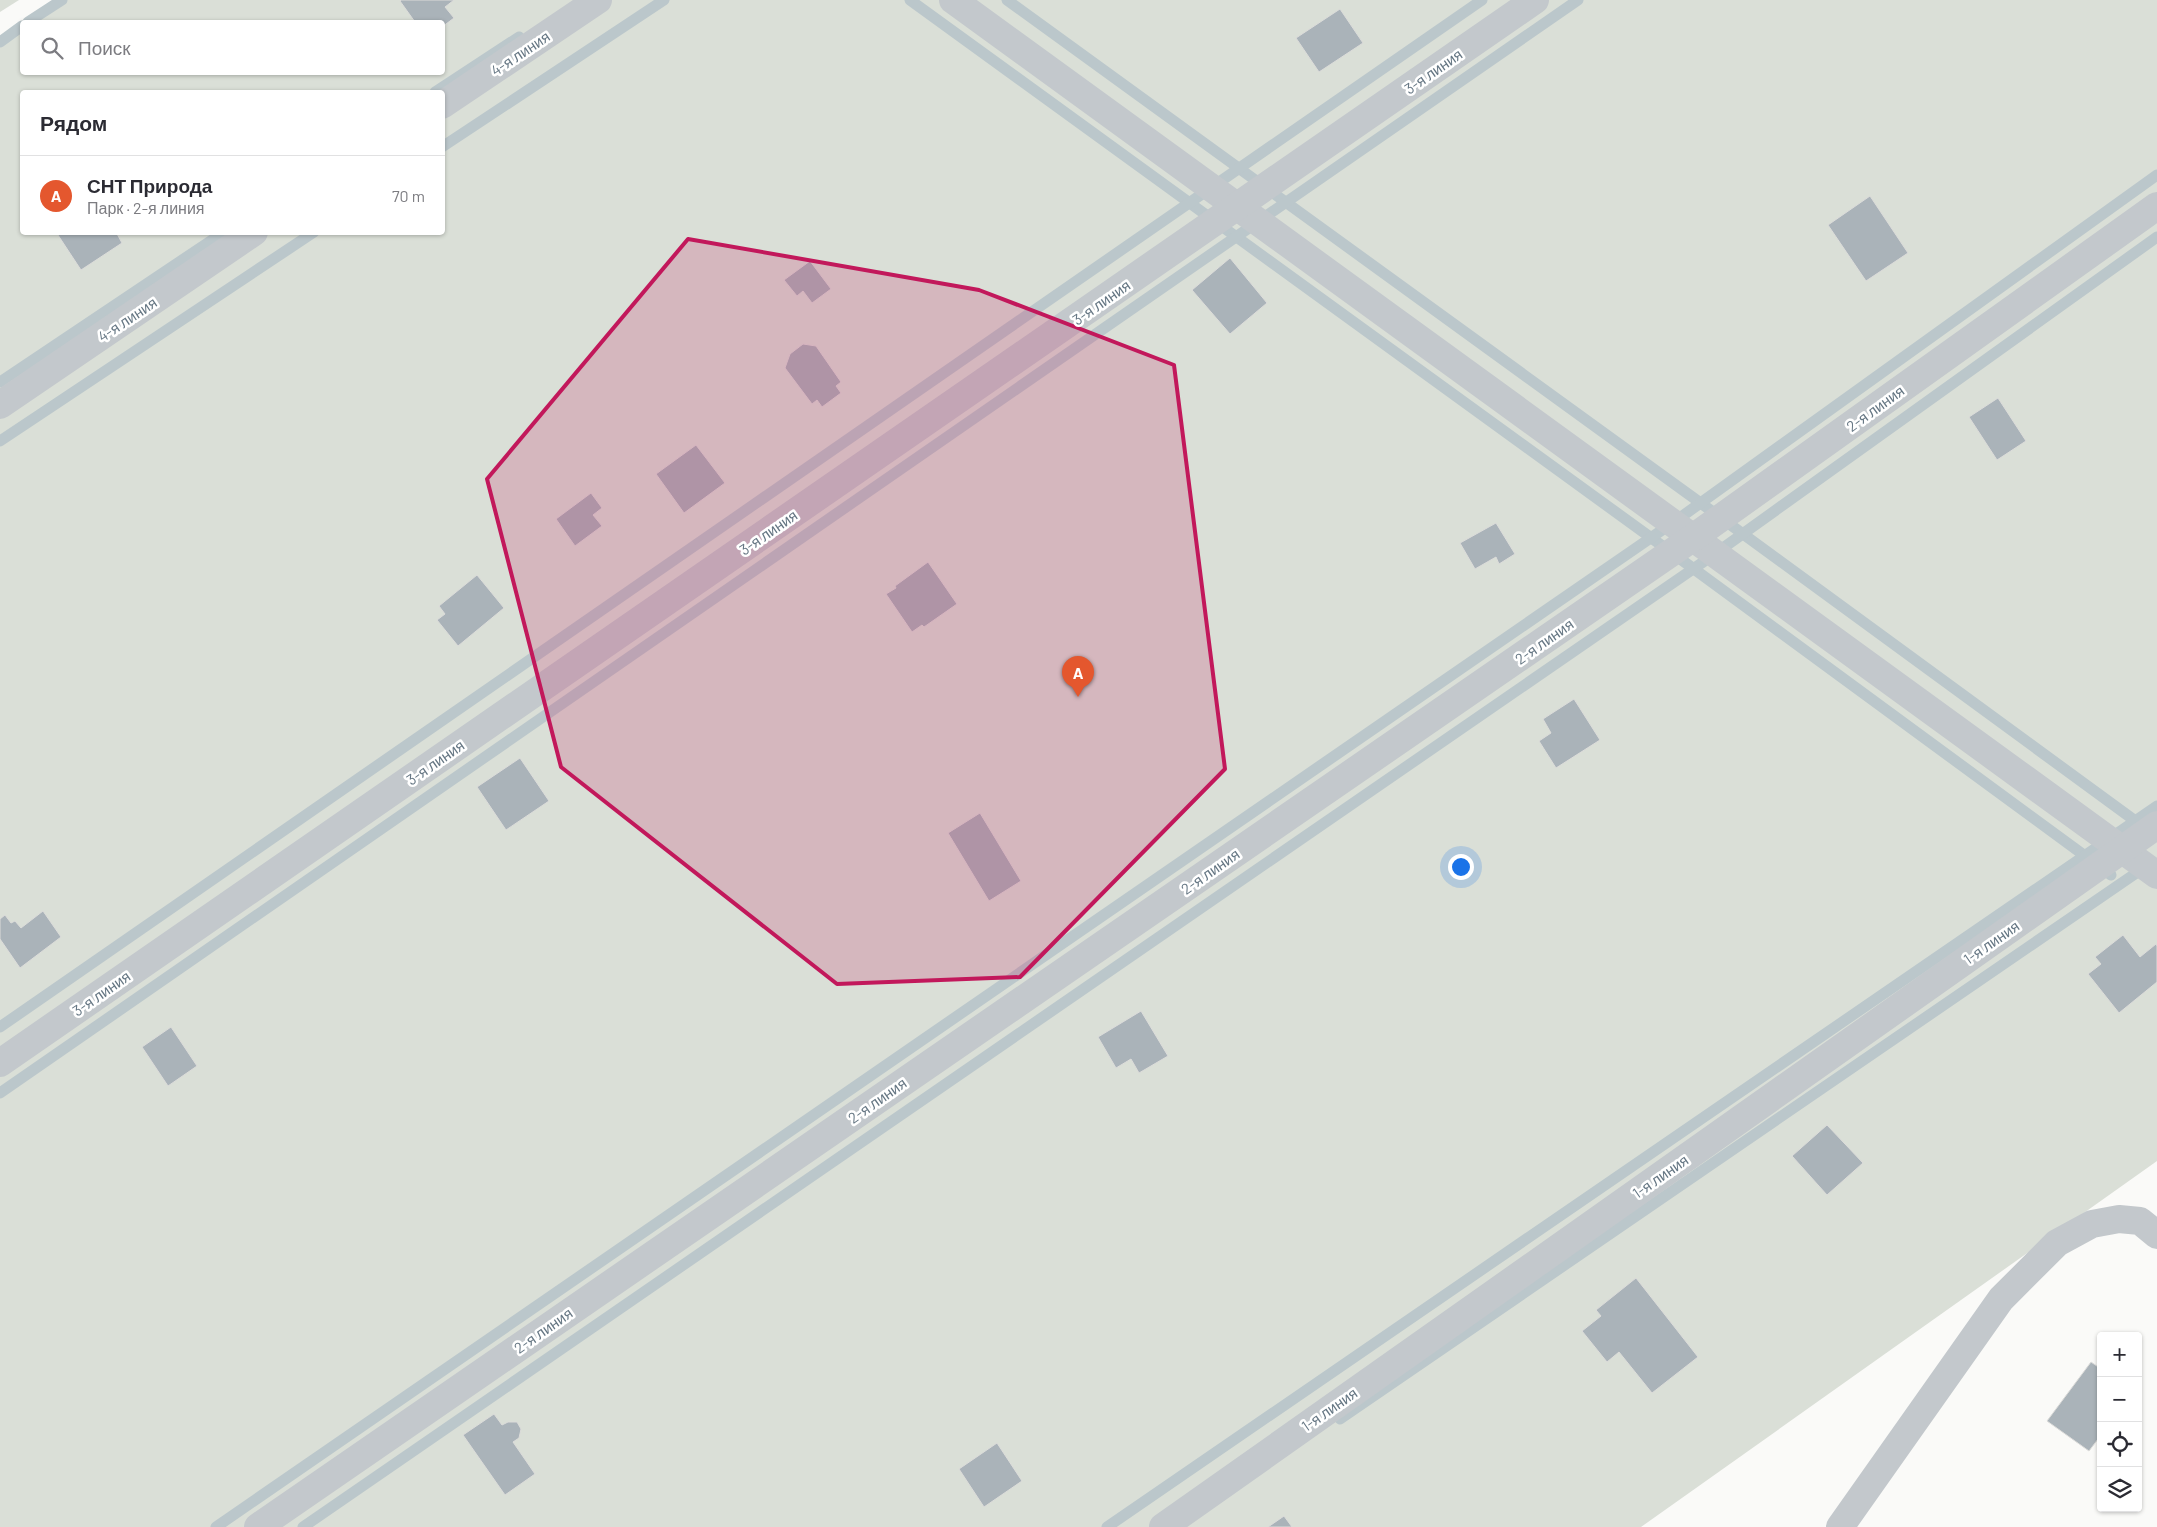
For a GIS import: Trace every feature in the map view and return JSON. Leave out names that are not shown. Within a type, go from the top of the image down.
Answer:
[{"type":"street","name":"4-я линия","points":[[445,103],[598,0]]},
{"type":"street","points":[[954,0],[2157,875]]},
{"type":"street","name":"3-я линия","points":[[0,1063],[1535,0]]},
{"type":"street","name":"2-я линия","points":[[258,1527],[1694,537],[2157,206]]},
{"type":"street","name":"4-я линия","points":[[0,405],[250,235]]},
{"type":"street","name":"1-я линия","points":[[1163,1527],[2157,825]]},
{"type":"street","points":[[1840,1527],[2001,1299],[2057,1243],[2092,1224],[2119,1218],[2140,1221],[2157,1235]]},
{"type":"highlighted area","points":[[688,239],[979,290],[1174,365],[1225,769],[1020,977],[837,984],[561,767],[487,479]]},
{"type":"shaded area","points":[[0,0],[19,0],[0,12]]},
{"type":"shaded area","points":[[62,0],[2157,0],[2157,1161],[1641,1527],[0,1527],[0,41],[20,27],[20,75],[445,75],[445,20],[31,20]]},
{"type":"building","points":[[454,0],[445,7],[454,18],[445,25],[445,20],[414,20],[400,1]]},
{"type":"building","points":[[1340,9],[1363,43],[1319,72],[1296,38]]},
{"type":"building","points":[[1870,196],[1908,253],[1866,281],[1828,225]]},
{"type":"building","points":[[58,235],[118,235],[122,243],[81,270]]},
{"type":"building","points":[[1230,258],[1267,303],[1230,334],[1192,290]]},
{"type":"building","points":[[810,261],[831,289],[812,303],[803,291],[797,296],[784,280]]},
{"type":"building","points":[[803,344],[816,346],[841,382],[836,386],[841,393],[822,407],[817,400],[812,404],[785,368],[790,354]]},
{"type":"building","points":[[1998,398],[2026,441],[1997,460],[1969,417]]},
{"type":"building","points":[[696,445],[725,483],[684,513],[656,474]]},
{"type":"building","points":[[591,493],[602,508],[593,515],[602,526],[575,546],[556,519]]},
{"type":"building","points":[[1496,523],[1515,554],[1499,564],[1496,557],[1475,569],[1460,543]]},
{"type":"building","points":[[928,562],[957,604],[924,627],[922,625],[912,632],[886,594]]},
{"type":"building","points":[[477,575],[504,608],[458,646],[437,620],[445,614],[439,606]]},
{"type":"building","points":[[1574,699],[1600,740],[1556,768],[1539,741],[1551,733],[1543,719]]},
{"type":"building","points":[[520,758],[549,801],[506,830],[477,787]]},
{"type":"building","points":[[980,813],[1021,881],[989,901],[948,833]]},
{"type":"building","points":[[43,911],[61,937],[20,968],[0,939],[0,919],[5,915],[11,923],[15,921],[21,928]]},
{"type":"building","points":[[2123,935],[2140,957],[2156,944],[2157,982],[2119,1013],[2088,974],[2101,964],[2095,957]]},
{"type":"building","points":[[1141,1011],[1168,1056],[1139,1073],[1131,1059],[1116,1068],[1098,1037]]},
{"type":"building","points":[[171,1027],[197,1066],[168,1086],[142,1047]]},
{"type":"building","points":[[1827,1125],[1863,1163],[1827,1195],[1792,1156]]},
{"type":"building","points":[[1636,1278],[1698,1357],[1652,1393],[1619,1352],[1607,1362],[1582,1331],[1601,1316],[1596,1310]]},
{"type":"building","points":[[2091,1362],[2097,1366],[2097,1440],[2089,1451],[2047,1421]]},
{"type":"building","points":[[494,1414],[502,1425],[508,1422],[517,1422],[521,1429],[519,1438],[513,1442],[535,1474],[505,1495],[463,1435]]},
{"type":"building","points":[[997,1443],[1022,1481],[984,1507],[959,1469]]},
{"type":"building","points":[[1284,1516],[1292,1527],[1268,1527]]},
{"type":"waterway","points":[[31,20],[62,0]]},
{"type":"waterway","points":[[445,145],[664,0]]},
{"type":"waterway","points":[[910,0],[1679,558],[2111,875]]},
{"type":"waterway","points":[[1007,0],[2145,828]]},
{"type":"waterway","points":[[0,1027],[1482,0]]},
{"type":"waterway","points":[[0,1093],[1578,0]]},
{"type":"waterway","points":[[0,42],[20,27]]},
{"type":"waterway","points":[[438,90],[519,37]]},
{"type":"waterway","points":[[216,1527],[1681,517],[2157,175]]},
{"type":"waterway","points":[[0,382],[220,235]]},
{"type":"waterway","points":[[0,441],[309,235]]},
{"type":"waterway","points":[[303,1527],[1709,558],[2157,237]]},
{"type":"waterway","points":[[1107,1527],[2157,806]]},
{"type":"waterway","points":[[1340,1419],[2145,867]]},
{"type":"place","name":"СНТ Природа","points":[[1078,697]]}]
